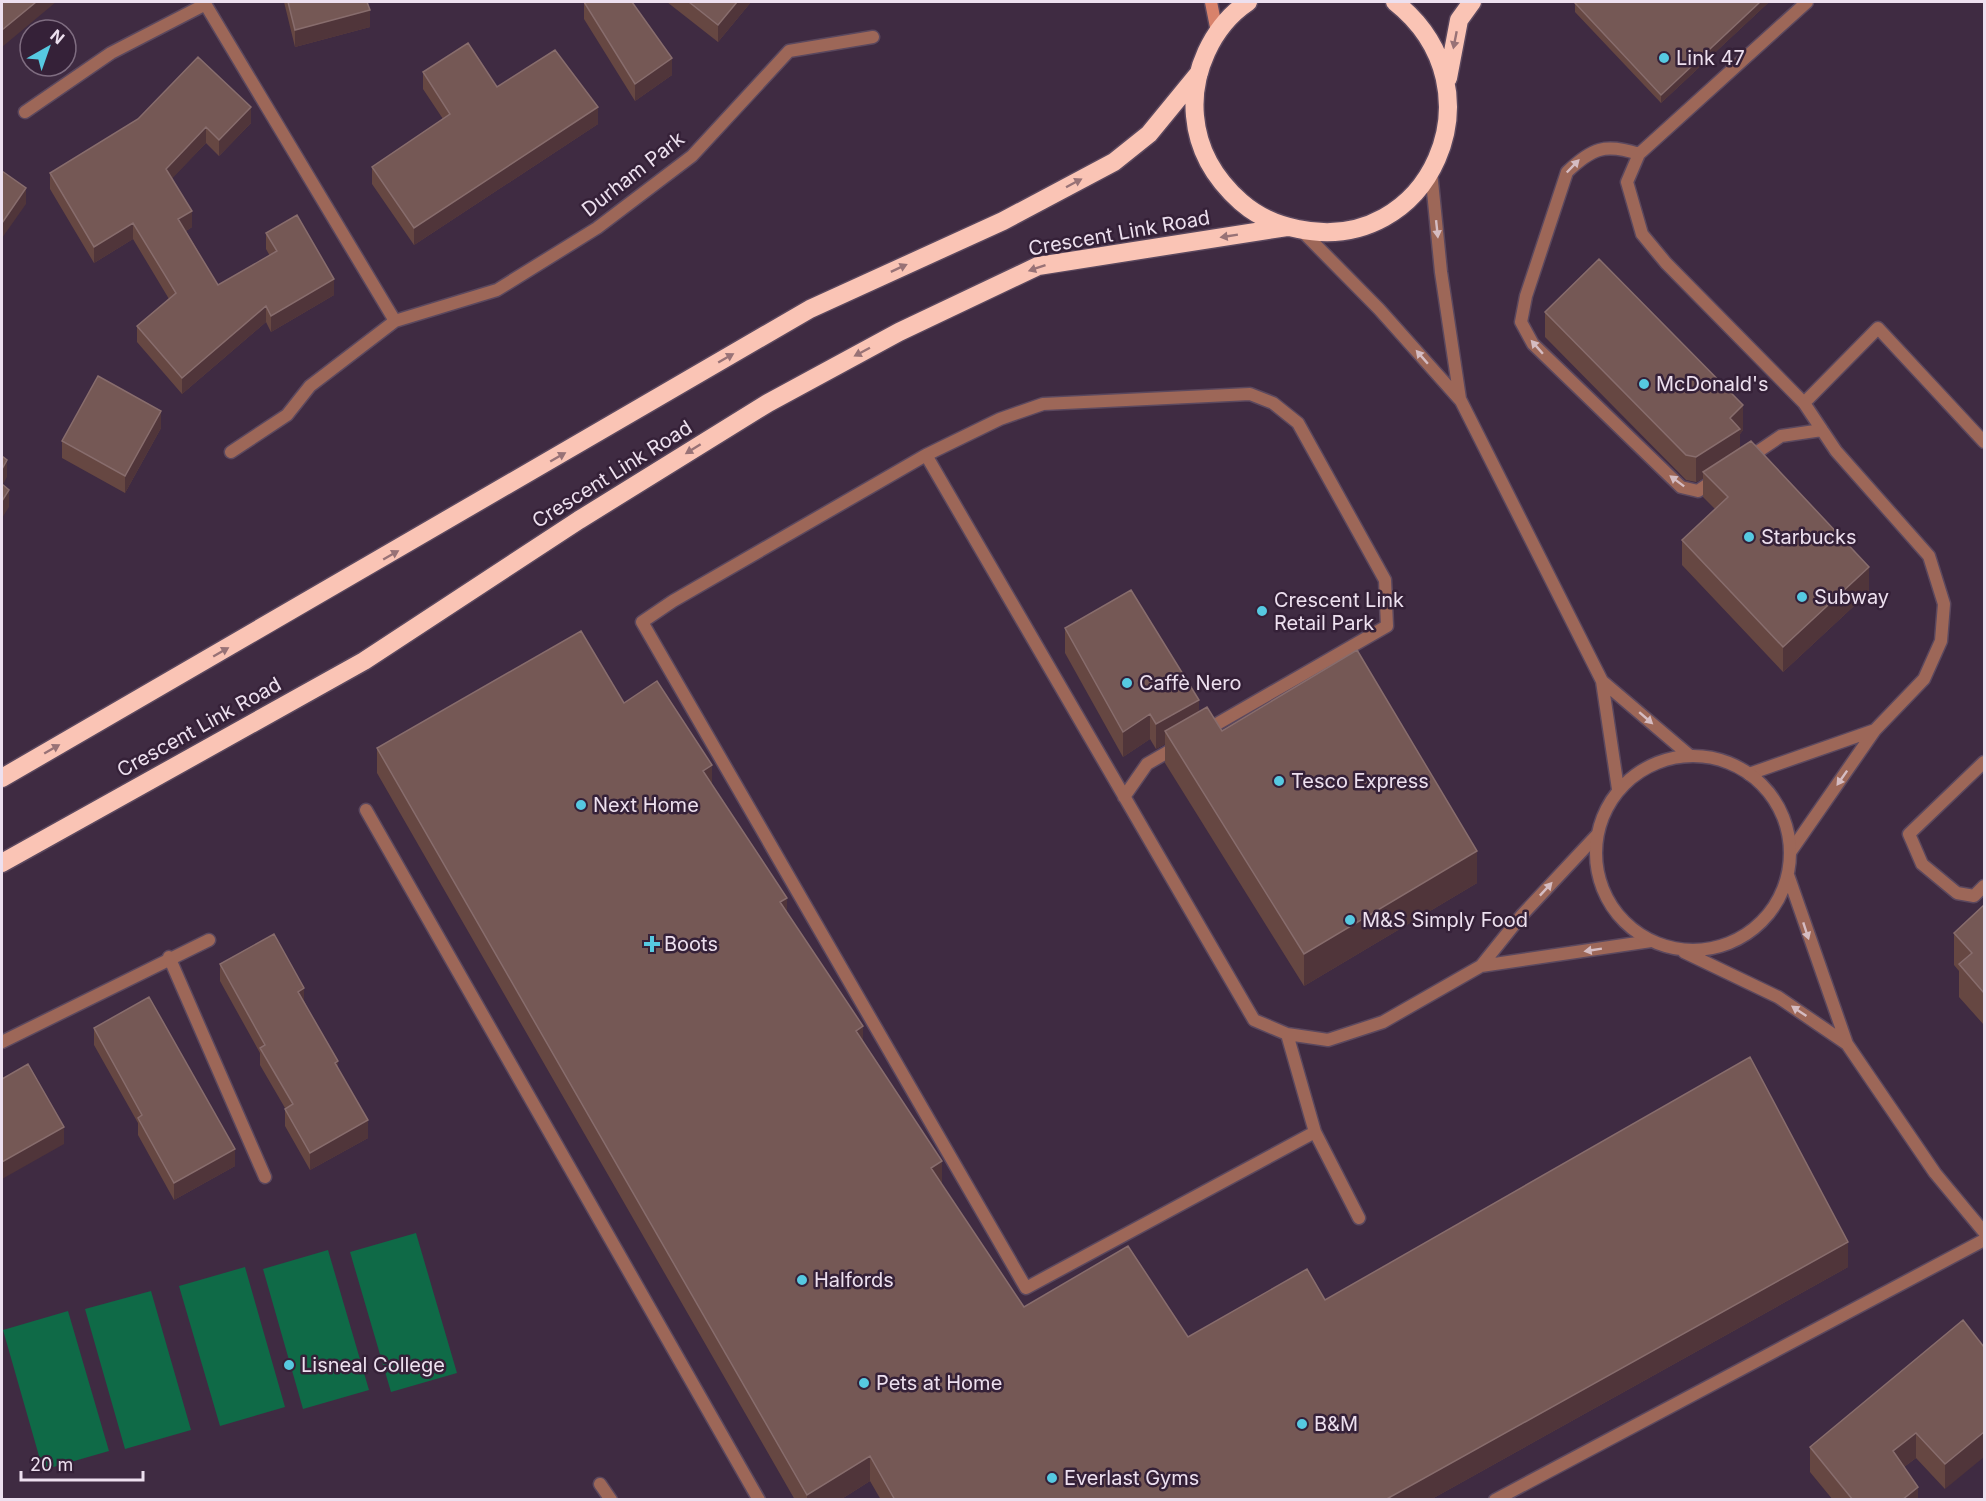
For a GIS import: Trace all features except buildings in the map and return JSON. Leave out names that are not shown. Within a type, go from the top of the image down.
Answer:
[{"type":"highway","name":"Crescent Link Road","points":[[1248,2],[1217,32],[1199,73],[1195,94],[1198,136],[1215,175],[1248,208],[1294,228]]},
{"type":"highway","name":"Crescent Link Road","points":[[1395,2],[1413,16],[1430,37],[1440,57],[1447,81]]},
{"type":"highway","name":"Crescent Link Road","points":[[2,862],[364,661],[579,520],[768,403],[899,332],[1038,266],[1294,228],[1333,232],[1379,219],[1399,207],[1418,189],[1441,152],[1448,125],[1447,81],[1459,20],[1472,2]]},
{"type":"highway","name":"Crescent Link Road","points":[[2,778],[810,309],[1003,221],[1114,162],[1149,134],[1199,73]]},
{"type":"street","points":[[1211,2],[1217,32]]},
{"type":"street","points":[[1791,851],[1875,730],[1924,679],[1941,641],[1944,604],[1929,556],[1836,451],[1804,404],[1666,263],[1641,234],[1627,182],[1639,154],[1807,2]]},
{"type":"street","points":[[25,112],[111,52],[204,3],[395,321]]},
{"type":"street","name":"Durham Park","points":[[231,452],[287,415],[310,386],[395,321],[497,290],[597,228],[692,156],[789,51],[873,37]]},
{"type":"street","points":[[1639,154],[1622,148],[1602,148],[1581,158],[1567,172],[1526,296],[1521,322],[1533,344],[1681,487],[1698,490],[1781,436],[1821,430]]},
{"type":"street","points":[[1431,171],[1441,272],[1461,401]]},
{"type":"street","points":[[1294,228],[1379,309],[1461,401],[1602,681],[1618,789]]},
{"type":"street","points":[[1804,404],[1878,328],[1984,442]]},
{"type":"street","points":[[1124,797],[1147,764],[1388,626],[1385,580],[1298,423],[1273,403],[1250,394],[1043,404],[1000,419],[926,455],[673,601],[642,622],[1026,1288],[1315,1132]]},
{"type":"street","points":[[926,455],[1254,1020],[1287,1034],[1328,1040],[1383,1022],[1481,966],[1651,941]]},
{"type":"street","points":[[1602,681],[1689,755]]},
{"type":"street","points":[[1749,774],[1875,730]]},
{"type":"street","points":[[1680,951],[1712,950],[1741,938],[1763,921],[1780,899],[1788,875],[1791,851],[1785,821],[1771,794],[1749,774],[1721,759],[1689,755],[1662,760],[1638,772],[1618,789],[1608,804],[1596,836],[1596,868],[1606,898],[1625,923],[1651,941],[1680,951],[1778,997],[1847,1044]]},
{"type":"street","points":[[1984,762],[1909,834],[1922,864],[1957,893],[1974,896],[1984,886]]},
{"type":"street","points":[[366,810],[759,1500]]},
{"type":"street","points":[[1481,966],[1522,915],[1596,836]]},
{"type":"street","points":[[1788,875],[1847,1044],[1935,1173],[1984,1232]]},
{"type":"street","points":[[2,1042],[169,957],[209,940]]},
{"type":"street","points":[[169,957],[265,1177]]},
{"type":"street","points":[[1287,1034],[1315,1132],[1359,1218]]},
{"type":"street","points":[[1495,1500],[1984,1240]]},
{"type":"street","points":[[600,1484],[611,1500]]},
{"type":"green space","points":[[416,1233],[457,1373],[391,1392],[350,1252]]},
{"type":"green space","points":[[328,1250],[369,1390],[303,1409],[263,1269]]},
{"type":"green space","points":[[245,1267],[285,1407],[220,1426],[179,1286]]},
{"type":"green space","points":[[151,1291],[191,1430],[125,1449],[85,1309]]},
{"type":"green space","points":[[68,1311],[109,1451],[43,1470],[3,1330]]},
{"type":"place","name":"Link 47","points":[[1664,58]]},
{"type":"place","name":"McDonald's","points":[[1644,384]]},
{"type":"place","name":"Starbucks","points":[[1749,537]]},
{"type":"place","name":"Subway","points":[[1802,597]]},
{"type":"place","name":"Crescent Link Retail Park","points":[[1262,611]]},
{"type":"place","name":"Caffè Nero","points":[[1127,683]]},
{"type":"place","name":"Tesco Express","points":[[1279,781]]},
{"type":"place","name":"Next Home","points":[[581,805]]},
{"type":"place","name":"M&S Simply Food","points":[[1350,920]]},
{"type":"place","name":"Boots","points":[[652,944]]},
{"type":"place","name":"Halfords","points":[[802,1280]]},
{"type":"place","name":"Lisneal College","points":[[289,1365]]},
{"type":"place","name":"Pets at Home","points":[[864,1383]]},
{"type":"place","name":"B&M","points":[[1302,1424]]},
{"type":"place","name":"Everlast Gyms","points":[[1052,1478]]}]
